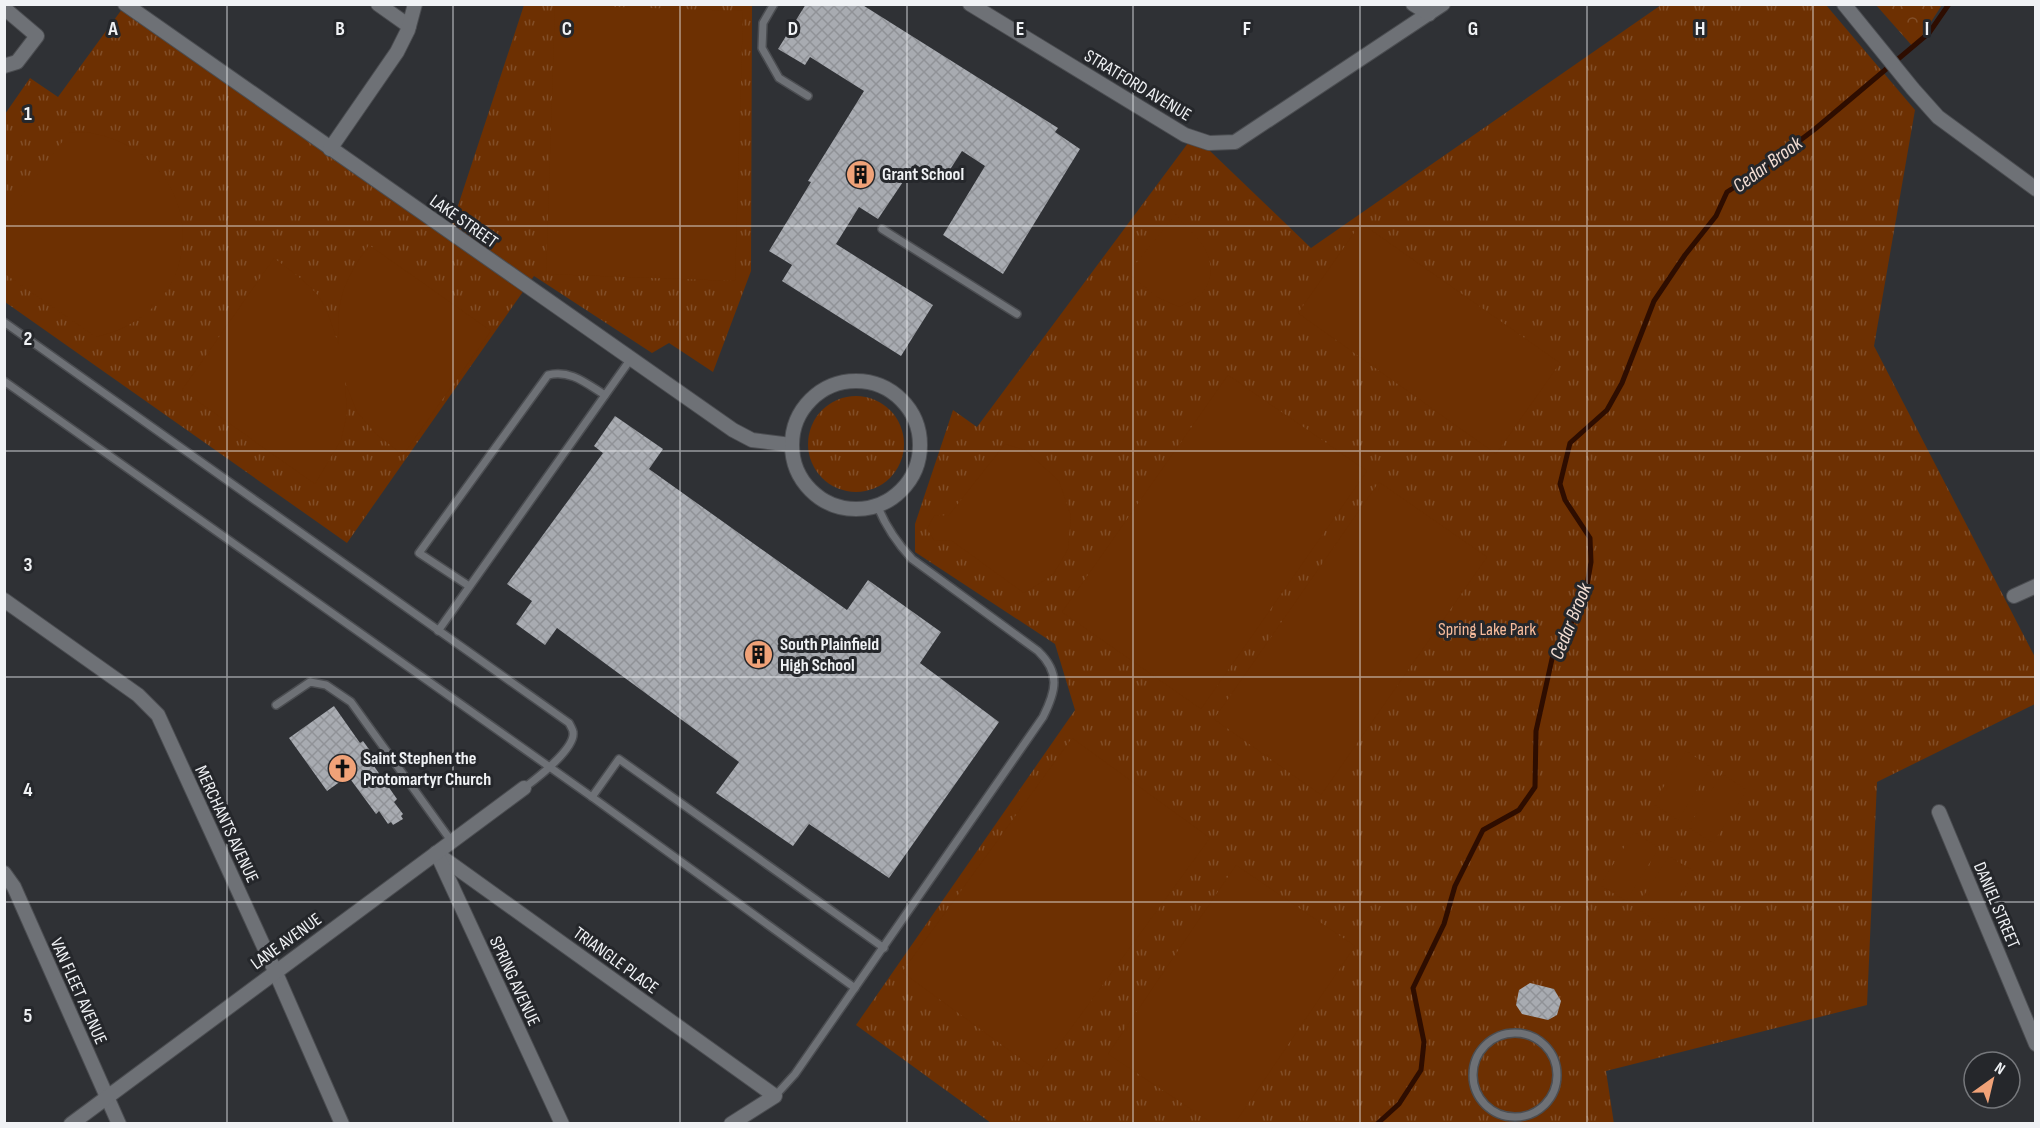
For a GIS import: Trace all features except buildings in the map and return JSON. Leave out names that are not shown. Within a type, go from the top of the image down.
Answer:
[{"type":"street","name":"LAKE STREET","points":[[125,4],[630,360],[742,436],[771,444],[791,445]]},
{"type":"street","points":[[378,4],[409,26]]},
{"type":"street","points":[[330,148],[397,52],[409,26],[415,4]]},
{"type":"street","name":"STRATFORD AVENUE","points":[[970,4],[1185,135],[1209,143],[1235,142],[1443,4]]},
{"type":"street","points":[[1413,4],[1429,14]]},
{"type":"street","points":[[1844,4],[1938,117],[2036,189]]},
{"type":"street","points":[[4,8],[37,36],[17,62],[4,66]]},
{"type":"street","points":[[857,380],[871,382],[890,391],[905,404],[918,429],[920,447],[917,465],[909,481],[897,494],[877,505],[846,508],[828,502],[813,493],[802,479],[794,462],[791,445],[794,427],[807,403],[829,386],[857,380]]},
{"type":"street","points":[[2014,596],[2036,586]]},
{"type":"street","name":"MERCHANTS AVENUE","points":[[4,600],[138,695],[158,716],[275,971],[342,1124]]},
{"type":"street","name":"LANE AVENUE","points":[[71,1124],[524,788]]},
{"type":"street","name":"DANIEL STREET","points":[[1939,812],[2036,1044]]},
{"type":"street","name":"TRIANGLE PLACE","points":[[436,853],[775,1096]]},
{"type":"street","name":"SPRING AVENUE","points":[[436,853],[562,1124]]},
{"type":"street","name":"VAN FLEET AVENUE","points":[[4,873],[14,887],[119,1124]]},
{"type":"street","points":[[731,1124],[775,1096]]},
{"type":"lane","points":[[774,4],[763,23],[762,48],[779,78],[808,96]]},
{"type":"lane","points":[[882,229],[1017,314]]},
{"type":"lane","points":[[4,322],[569,723],[573,731],[573,739],[550,769],[524,788]]},
{"type":"lane","points":[[438,631],[630,360]]},
{"type":"lane","points":[[469,586],[419,553],[548,375],[562,373],[573,375],[605,395]]},
{"type":"lane","points":[[4,381],[592,798],[855,988]]},
{"type":"lane","points":[[775,1096],[795,1074],[884,948],[1043,717],[1052,700],[1054,686],[1049,662],[1038,651],[912,559],[890,532],[877,505]]},
{"type":"lane","points":[[276,705],[310,682],[326,685],[351,702],[452,842]]},
{"type":"lane","points":[[592,798],[619,759],[884,948]]},
{"type":"lane","points":[[1506,1033],[1522,1033],[1537,1038],[1549,1049],[1557,1064],[1558,1080],[1553,1095],[1543,1108],[1526,1117],[1501,1120],[1478,1096],[1473,1081],[1473,1065],[1480,1051],[1491,1039],[1506,1033]]},
{"type":"green space","points":[[125,5],[450,230],[524,5],[752,5],[751,271],[713,372],[669,343],[652,353],[534,276],[347,543],[5,302],[5,114],[30,78],[58,97]]},
{"type":"green space","points":[[555,5],[743,11],[735,281],[546,274]]},
{"type":"green space","name":"Spring Lake Park","points":[[1661,5],[1826,5],[1915,110],[1874,346],[2036,659],[2035,704],[1877,782],[1867,1005],[1606,1071],[1614,1124],[991,1123],[856,1025],[1075,710],[1055,644],[915,552],[915,524],[953,410],[977,427],[1191,139],[1209,150],[1311,248]]},
{"type":"green space","points":[[1876,5],[1942,5],[1914,48]]},
{"type":"green space","points":[[85,132],[126,145],[156,168],[175,197],[183,231],[179,265],[163,296],[136,321],[96,337],[5,274],[5,217],[69,133]]},
{"type":"green space","points":[[1176,214],[1205,249],[1211,269],[1208,283],[1200,295],[1179,307],[1157,297],[1128,273]]},
{"type":"green space","points":[[1361,223],[1560,363],[1496,454],[1298,313]]},
{"type":"green space","points":[[369,245],[491,331],[403,455],[376,434],[357,412],[345,382],[347,414],[341,440],[315,484],[182,390],[274,258],[299,277],[321,300],[339,345],[338,329],[343,292],[353,270]]},
{"type":"green space","points":[[1228,375],[1367,471],[1201,709],[1062,612]]},
{"type":"green space","points":[[856,396],[874,400],[890,410],[900,426],[904,444],[900,462],[890,478],[874,488],[856,492],[838,488],[822,478],[812,462],[808,444],[812,426],[822,410],[838,400]]},
{"type":"green space","points":[[1005,444],[1025,450],[1059,481],[1071,516],[1068,549],[1053,575],[1024,593],[952,541],[934,540],[927,529],[934,516],[949,515]]},
{"type":"green space","points":[[1379,482],[1487,557],[1321,795],[1214,719]]},
{"type":"green space","points":[[1072,738],[1210,838],[1039,1072],[902,972]]},
{"type":"green space","points":[[1686,751],[1711,767],[1678,820],[1653,804]]},
{"type":"green space","points":[[1722,774],[1747,790],[1713,843],[1688,827]]},
{"type":"green space","points":[[1634,832],[1659,848],[1626,901],[1600,885]]},
{"type":"green space","points":[[1669,856],[1695,872],[1661,924],[1636,908]]},
{"type":"green space","points":[[1236,865],[1355,946],[1235,1123],[1212,1123],[1108,1054]]},
{"type":"waterway","name":"Cedar Brook","points":[[1377,1124],[1399,1104],[1421,1070],[1424,1042],[1413,988],[1444,924],[1455,886],[1483,830],[1519,810],[1535,787],[1536,731],[1554,650],[1570,626],[1586,591],[1591,562],[1590,538],[1565,500],[1560,484],[1570,443],[1607,410],[1622,383],[1654,301],[1685,255],[1716,216],[1727,192],[1761,170],[1815,129],[1929,33],[1949,4]]},
{"type":"place","name":"Grant School","points":[[861,174]]},
{"type":"place","name":"South Plainfield High School","points":[[759,654]]},
{"type":"place","name":"Saint Stephen the Protomartyr Church","points":[[342,768]]}]
